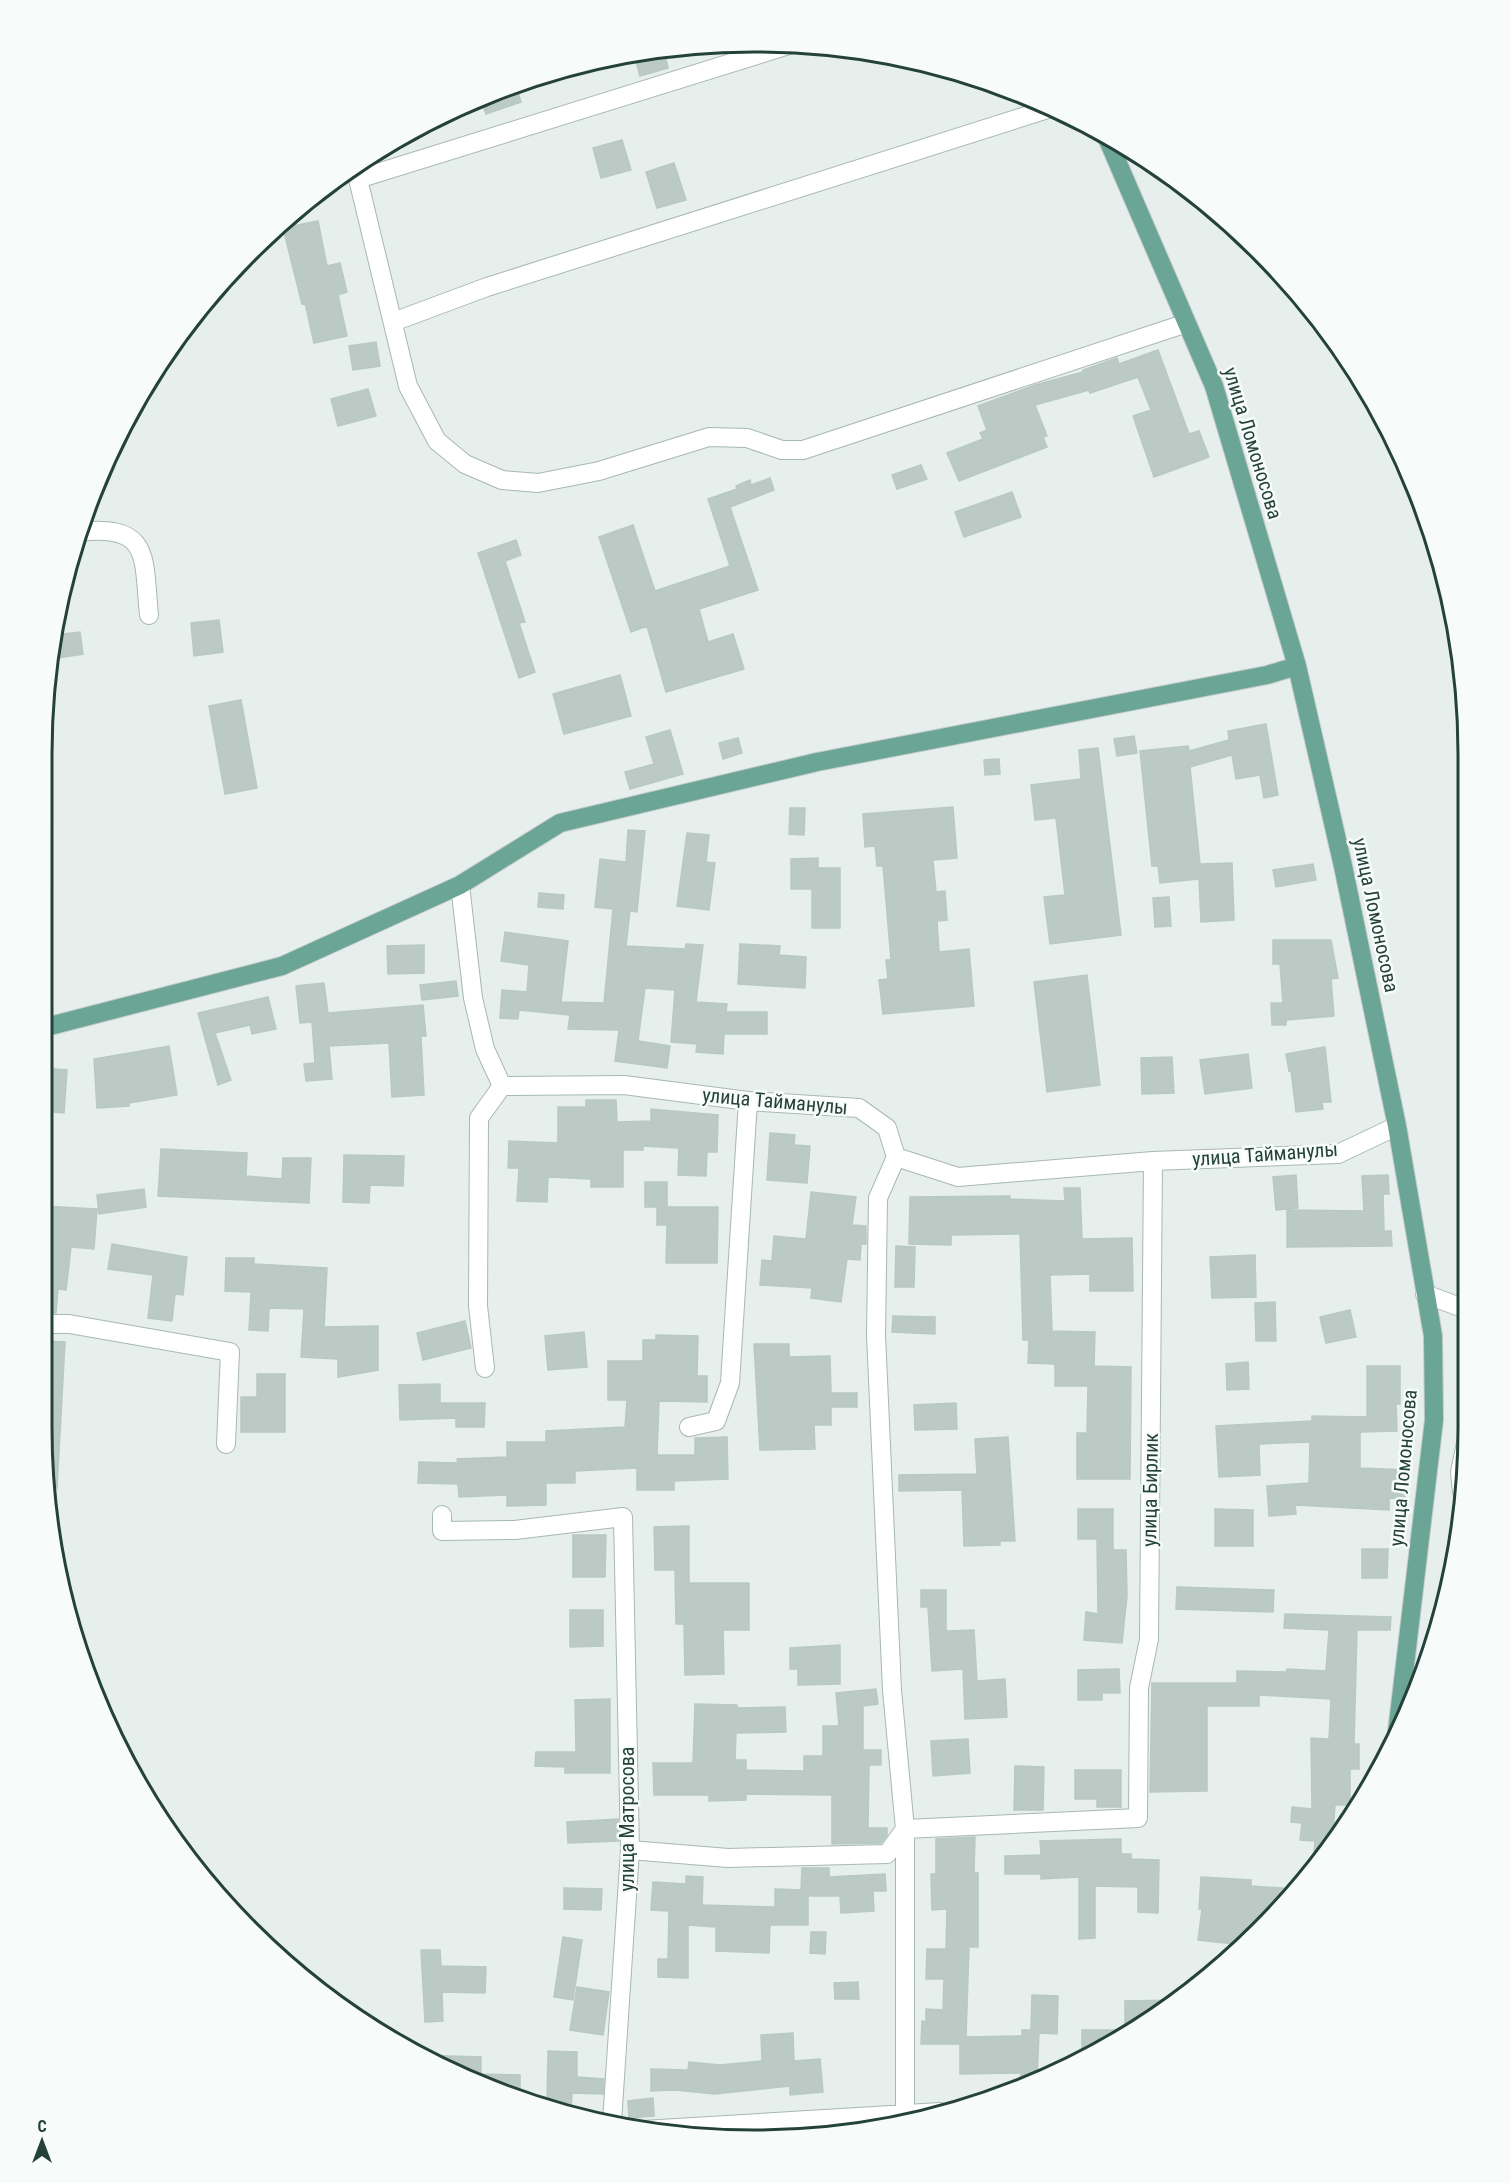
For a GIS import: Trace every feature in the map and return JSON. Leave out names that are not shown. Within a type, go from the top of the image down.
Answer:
[{"type":"main road","name":"улица Ломоносова","points":[[1113,151],[1214,386],[1297,666],[1343,866],[1397,1126],[1433,1336],[1434,1420],[1400,1706]]},
{"type":"main road","points":[[52,1025],[282,966],[460,885],[561,823],[817,762],[1268,675],[1297,666]]},
{"type":"street","points":[[370,168],[764,52]]},
{"type":"street","points":[[393,322],[487,287],[1038,112]]},
{"type":"street","points":[[357,177],[408,386],[437,441],[465,464],[502,480],[538,483],[599,471],[709,437],[747,438],[782,450],[803,450],[1187,323]]},
{"type":"street","points":[[89,531],[105,529],[131,536],[142,552],[149,615]]},
{"type":"street","points":[[460,885],[473,998],[485,1049],[502,1086],[478,1118],[478,1306],[485,1368]]},
{"type":"street","name":"улица Тайманулы","points":[[502,1086],[624,1085],[748,1101],[859,1108],[886,1128],[896,1157],[958,1177],[1153,1161],[1338,1154],[1397,1126]]},
{"type":"street","points":[[689,1427],[716,1421],[730,1383],[748,1101]]},
{"type":"street","points":[[691,2127],[905,2114],[905,1829],[892,1690],[876,1335],[878,1198],[896,1157]]},
{"type":"street","name":"улица Бирлик","points":[[905,1829],[1138,1818],[1139,1688],[1149,1639],[1153,1161]]},
{"type":"street","points":[[1425,1294],[1458,1306]]},
{"type":"street","points":[[52,1324],[69,1324],[231,1352],[226,1444]]},
{"type":"street","name":"улица Матросова","points":[[442,1515],[442,1531],[514,1530],[623,1516],[630,1850],[612,2116]]},
{"type":"street","points":[[630,1850],[728,1858],[887,1854],[905,1829]]},
{"type":"building","points":[[666,59],[668,68],[640,76],[636,63]]},
{"type":"building","points":[[518,94],[521,102],[486,114],[484,107]]},
{"type":"building","points":[[622,140],[631,170],[601,178],[593,148]]},
{"type":"building","points":[[674,163],[686,200],[657,208],[646,172]]},
{"type":"building","points":[[318,221],[327,266],[340,263],[347,292],[338,295],[347,336],[314,343],[284,234],[293,226]]},
{"type":"building","points":[[376,342],[380,366],[353,370],[349,346]]},
{"type":"building","points":[[1158,350],[1189,434],[1199,431],[1209,457],[1154,477],[1133,416],[1151,410],[1138,377],[1090,393],[1089,390],[1035,405],[1047,436],[1043,437],[1047,447],[959,481],[947,453],[983,439],[980,433],[987,430],[978,406],[1035,385],[1083,372],[1083,370],[1117,358],[1119,364]]},
{"type":"building","points":[[368,389],[376,416],[338,426],[331,399]]},
{"type":"building","points":[[921,465],[927,479],[897,489],[892,475]]},
{"type":"building","points":[[770,478],[774,490],[730,507],[758,590],[699,609],[708,642],[733,634],[744,669],[666,692],[647,626],[631,632],[599,537],[633,525],[655,591],[730,566],[708,499],[737,489],[736,486],[750,480],[751,485]]},
{"type":"building","points":[[1012,492],[1021,517],[964,537],[955,512]]},
{"type":"building","points":[[516,540],[521,555],[505,561],[525,622],[519,623],[535,672],[519,678],[478,553]]},
{"type":"building","points":[[219,620],[223,652],[194,656],[191,623]]},
{"type":"building","points":[[80,632],[83,654],[60,658],[64,634]]},
{"type":"building","points":[[620,675],[631,716],[564,734],[553,694]]},
{"type":"building","points":[[241,700],[257,788],[225,794],[209,706]]},
{"type":"building","points":[[1266,724],[1278,795],[1264,798],[1260,775],[1236,779],[1232,755],[1190,767],[1200,864],[1232,863],[1234,920],[1201,922],[1199,879],[1160,883],[1158,866],[1152,866],[1140,751],[1188,746],[1189,751],[1229,740],[1228,731]]},
{"type":"building","points":[[670,730],[683,774],[630,789],[625,772],[654,764],[646,737]]},
{"type":"building","points":[[1134,736],[1137,753],[1117,756],[1114,739]]},
{"type":"building","points":[[738,738],[742,753],[723,759],[719,743]]},
{"type":"building","points":[[1098,748],[1121,935],[1050,944],[1044,897],[1065,895],[1056,818],[1035,820],[1031,785],[1081,779],[1079,750]]},
{"type":"building","points":[[999,759],[1000,774],[985,775],[984,760]]},
{"type":"building","points":[[953,807],[957,858],[933,860],[936,892],[945,891],[947,920],[937,921],[939,952],[969,949],[974,1006],[883,1014],[879,980],[888,979],[886,960],[891,960],[883,866],[877,866],[875,846],[865,847],[863,814]]},
{"type":"building","points":[[790,808],[805,808],[804,835],[789,834]]},
{"type":"building","points":[[628,830],[645,831],[637,912],[630,911],[626,946],[685,949],[686,944],[703,945],[696,1002],[727,1004],[726,1012],[767,1012],[767,1034],[724,1034],[723,1054],[696,1052],[697,1044],[671,1042],[675,990],[645,988],[638,1041],[670,1046],[667,1068],[615,1061],[619,1030],[568,1029],[570,1015],[519,1010],[518,1019],[500,1018],[502,990],[527,992],[529,965],[501,961],[505,932],[568,941],[561,1002],[604,1003],[613,909],[595,907],[600,859],[626,862]]},
{"type":"building","points":[[687,833],[709,835],[706,862],[715,863],[709,910],[677,906]]},
{"type":"building","points":[[818,858],[818,868],[840,868],[840,928],[812,928],[812,889],[791,889],[791,859]]},
{"type":"building","points":[[1313,864],[1316,880],[1276,887],[1273,870]]},
{"type":"building","points":[[539,893],[564,895],[563,909],[538,907]]},
{"type":"building","points":[[1169,897],[1171,926],[1155,927],[1153,898]]},
{"type":"building","points":[[1273,940],[1331,940],[1338,978],[1331,979],[1334,1016],[1286,1020],[1286,1025],[1272,1025],[1271,1003],[1283,1003],[1280,964],[1273,964]]},
{"type":"building","points":[[740,944],[780,946],[779,955],[806,957],[805,988],[738,984]]},
{"type":"building","points":[[424,945],[424,973],[388,974],[387,946]]},
{"type":"building","points":[[1087,975],[1100,1085],[1047,1092],[1034,982]]},
{"type":"building","points":[[456,981],[458,996],[422,1000],[420,985]]},
{"type":"building","points":[[324,983],[328,1013],[423,1005],[426,1036],[421,1036],[424,1095],[392,1097],[389,1043],[329,1046],[332,1079],[306,1081],[304,1064],[315,1063],[312,1022],[300,1023],[296,986]]},
{"type":"building","points":[[268,997],[276,1029],[252,1034],[250,1025],[215,1033],[231,1080],[218,1085],[198,1013]]},
{"type":"building","points":[[169,1046],[177,1095],[129,1103],[129,1106],[97,1108],[94,1059]]},
{"type":"building","points":[[1325,1047],[1331,1102],[1322,1102],[1323,1109],[1296,1112],[1291,1070],[1289,1071],[1286,1054]]},
{"type":"building","points":[[1248,1054],[1252,1088],[1205,1094],[1200,1060]]},
{"type":"building","points":[[1172,1057],[1174,1093],[1142,1094],[1141,1058]]},
{"type":"building","points":[[52,1069],[67,1070],[64,1113],[52,1112]]},
{"type":"building","points":[[586,1100],[616,1100],[617,1122],[651,1121],[651,1109],[718,1115],[717,1152],[707,1152],[706,1176],[678,1175],[679,1148],[643,1146],[643,1150],[623,1150],[623,1187],[591,1187],[591,1179],[548,1177],[547,1202],[517,1201],[519,1168],[508,1168],[509,1141],[558,1143],[558,1107],[586,1107]]},
{"type":"building","points":[[770,1133],[795,1135],[794,1145],[810,1146],[807,1183],[767,1180]]},
{"type":"building","points":[[161,1149],[247,1153],[246,1176],[282,1179],[283,1158],[311,1158],[309,1203],[158,1196]]},
{"type":"building","points":[[344,1155],[404,1156],[403,1186],[370,1185],[369,1203],[343,1202]]},
{"type":"building","points":[[1296,1175],[1298,1208],[1276,1210],[1273,1177]]},
{"type":"building","points":[[1388,1175],[1389,1194],[1383,1194],[1384,1231],[1391,1231],[1392,1246],[1287,1247],[1287,1210],[1364,1211],[1362,1176]]},
{"type":"building","points":[[645,1182],[667,1182],[667,1207],[718,1207],[717,1263],[666,1263],[667,1225],[657,1225],[657,1207],[645,1207]]},
{"type":"building","points":[[1064,1188],[1080,1188],[1082,1239],[1132,1238],[1133,1291],[1090,1291],[1090,1274],[1050,1275],[1052,1331],[1095,1332],[1094,1366],[1131,1367],[1130,1479],[1077,1479],[1077,1433],[1087,1433],[1088,1386],[1055,1386],[1055,1364],[1028,1363],[1029,1340],[1023,1340],[1020,1234],[951,1235],[951,1245],[909,1244],[910,1197],[1010,1196],[1010,1199],[1065,1201]]},
{"type":"building","points":[[144,1189],[146,1207],[99,1214],[97,1195]]},
{"type":"building","points":[[811,1192],[856,1197],[852,1225],[866,1226],[866,1244],[861,1244],[860,1260],[847,1259],[841,1302],[811,1298],[812,1288],[760,1285],[762,1260],[772,1261],[774,1236],[806,1239]]},
{"type":"building","points":[[52,1207],[97,1209],[94,1249],[71,1247],[66,1290],[58,1289],[56,1313],[52,1313]]},
{"type":"building","points":[[112,1244],[187,1257],[183,1295],[175,1294],[172,1321],[148,1318],[153,1275],[108,1269]]},
{"type":"building","points":[[896,1246],[915,1247],[914,1287],[895,1287]]},
{"type":"building","points":[[1255,1255],[1256,1297],[1212,1298],[1210,1257]]},
{"type":"building","points":[[226,1258],[254,1258],[254,1264],[327,1268],[324,1327],[378,1326],[378,1370],[338,1377],[338,1359],[301,1357],[304,1309],[269,1308],[268,1331],[249,1330],[251,1292],[225,1291]]},
{"type":"building","points":[[1275,1302],[1276,1341],[1256,1341],[1255,1303]]},
{"type":"building","points":[[1350,1310],[1356,1337],[1326,1343],[1320,1317]]},
{"type":"building","points":[[893,1316],[935,1317],[935,1334],[892,1332]]},
{"type":"building","points":[[465,1321],[471,1348],[423,1360],[417,1333]]},
{"type":"building","points":[[584,1332],[587,1367],[548,1370],[545,1336]]},
{"type":"building","points":[[656,1335],[698,1336],[697,1376],[707,1376],[707,1402],[659,1401],[657,1455],[695,1455],[695,1438],[727,1437],[728,1479],[674,1481],[674,1490],[637,1490],[637,1468],[575,1471],[575,1483],[546,1483],[546,1505],[507,1506],[507,1495],[459,1497],[458,1484],[418,1483],[419,1462],[458,1463],[457,1459],[507,1457],[507,1442],[546,1442],[546,1431],[625,1427],[627,1400],[608,1400],[608,1361],[643,1361],[643,1340],[656,1340]]},
{"type":"building","points":[[52,1341],[65,1342],[57,1488],[54,1474],[52,1428]]},
{"type":"building","points":[[754,1344],[789,1344],[789,1357],[830,1356],[831,1393],[857,1393],[857,1407],[831,1407],[831,1425],[814,1425],[815,1449],[760,1450]]},
{"type":"building","points":[[1248,1362],[1249,1389],[1227,1390],[1226,1364]]},
{"type":"building","points":[[1367,1366],[1400,1366],[1400,1404],[1396,1404],[1397,1431],[1360,1432],[1360,1468],[1406,1470],[1405,1499],[1389,1498],[1389,1510],[1295,1505],[1296,1514],[1269,1516],[1267,1486],[1309,1483],[1310,1442],[1259,1444],[1260,1475],[1219,1477],[1216,1426],[1312,1421],[1312,1416],[1367,1417]]},
{"type":"building","points":[[257,1374],[285,1374],[285,1432],[241,1432],[241,1397],[257,1397]]},
{"type":"building","points":[[440,1384],[440,1403],[485,1403],[484,1427],[456,1427],[456,1418],[400,1420],[399,1385]]},
{"type":"building","points":[[956,1403],[957,1429],[915,1430],[914,1405]]},
{"type":"building","points":[[1008,1437],[1015,1541],[1000,1541],[1000,1545],[964,1546],[962,1490],[899,1491],[899,1475],[977,1474],[975,1439]]},
{"type":"building","points":[[1078,1509],[1113,1509],[1113,1550],[1126,1550],[1127,1596],[1122,1643],[1084,1640],[1086,1612],[1098,1614],[1097,1539],[1078,1539]]},
{"type":"building","points":[[1215,1509],[1253,1510],[1253,1546],[1215,1546]]},
{"type":"building","points":[[689,1526],[689,1583],[749,1583],[749,1630],[723,1630],[724,1674],[685,1675],[684,1624],[676,1624],[675,1570],[655,1570],[654,1527]]},
{"type":"building","points":[[573,1535],[606,1535],[605,1577],[573,1577]]},
{"type":"building","points":[[1362,1549],[1388,1549],[1387,1578],[1362,1578]]},
{"type":"building","points":[[1177,1587],[1274,1590],[1273,1612],[1176,1609]]},
{"type":"building","points":[[921,1590],[946,1590],[946,1631],[974,1630],[977,1681],[1005,1679],[1007,1717],[965,1719],[963,1669],[932,1671],[928,1607],[921,1607]]},
{"type":"building","points":[[570,1610],[603,1610],[603,1646],[570,1647]]},
{"type":"building","points":[[1285,1614],[1391,1617],[1390,1630],[1357,1630],[1354,1744],[1359,1744],[1359,1769],[1350,1769],[1350,1800],[1347,1805],[1335,1805],[1333,1826],[1314,1853],[1315,1841],[1300,1840],[1302,1823],[1291,1822],[1292,1807],[1312,1809],[1311,1738],[1329,1739],[1331,1699],[1259,1695],[1259,1706],[1207,1706],[1207,1791],[1150,1792],[1152,1683],[1237,1683],[1237,1671],[1286,1672],[1287,1669],[1326,1671],[1329,1630],[1284,1628]]},
{"type":"building","points":[[840,1645],[840,1684],[798,1685],[798,1669],[790,1669],[790,1648]]},
{"type":"building","points":[[1119,1669],[1120,1693],[1102,1693],[1102,1700],[1078,1700],[1078,1670]]},
{"type":"building","points":[[876,1689],[878,1704],[863,1706],[863,1750],[881,1750],[881,1765],[869,1765],[868,1828],[887,1828],[887,1835],[881,1843],[832,1844],[832,1795],[746,1794],[746,1800],[709,1801],[709,1795],[654,1795],[653,1763],[693,1763],[695,1704],[737,1705],[737,1708],[785,1707],[786,1732],[736,1733],[735,1760],[746,1760],[746,1770],[804,1771],[804,1756],[823,1756],[823,1726],[839,1726],[836,1693]]},
{"type":"building","points":[[610,1699],[610,1773],[565,1773],[565,1767],[535,1766],[536,1752],[576,1752],[575,1700]]},
{"type":"building","points":[[968,1739],[970,1773],[933,1776],[931,1741]]},
{"type":"building","points":[[1015,1766],[1044,1767],[1043,1810],[1014,1810]]},
{"type":"building","points":[[1075,1770],[1121,1770],[1121,1807],[1097,1807],[1097,1799],[1075,1799]]},
{"type":"building","points":[[618,1819],[619,1841],[568,1843],[567,1822]]},
{"type":"building","points":[[975,1837],[974,1873],[978,1873],[978,1947],[969,1947],[966,2037],[1022,2036],[1022,2030],[1031,2030],[1032,1995],[1058,1996],[1057,2034],[1039,2033],[1037,2071],[1021,2078],[1021,2073],[960,2074],[960,2044],[921,2044],[922,2021],[926,2022],[926,2009],[943,2010],[944,1979],[926,1979],[927,1949],[946,1949],[947,1909],[932,1910],[931,1874],[936,1874],[936,1839]]},
{"type":"building","points":[[1121,1839],[1121,1854],[1131,1854],[1131,1859],[1159,1860],[1158,1913],[1138,1912],[1138,1887],[1095,1886],[1095,1938],[1079,1939],[1079,1877],[1041,1879],[1041,1874],[1005,1874],[1005,1856],[1041,1855],[1040,1841]]},
{"type":"building","points":[[802,1868],[829,1868],[829,1877],[885,1874],[886,1891],[873,1891],[874,1911],[841,1913],[840,1896],[808,1896],[808,1925],[770,1925],[769,1953],[716,1951],[716,1927],[688,1925],[688,1978],[658,1977],[658,1959],[668,1959],[669,1911],[651,1910],[653,1882],[686,1884],[686,1876],[703,1877],[702,1905],[775,1907],[775,1889],[801,1890]]},
{"type":"building","points":[[1201,1877],[1251,1880],[1251,1886],[1285,1888],[1232,1944],[1198,1940],[1202,1909],[1199,1909]]},
{"type":"building","points":[[564,1888],[602,1889],[601,1910],[564,1909]]},
{"type":"building","points":[[811,1932],[826,1932],[825,1954],[810,1953]]},
{"type":"building","points":[[563,1937],[582,1940],[573,2000],[554,1997]]},
{"type":"building","points":[[421,1950],[440,1950],[441,1966],[486,1967],[485,1993],[442,1992],[443,2021],[425,2022]]},
{"type":"building","points":[[858,1982],[859,1999],[835,1999],[834,1983]]},
{"type":"building","points":[[577,1987],[609,1992],[603,2035],[570,2030]]},
{"type":"building","points":[[1161,2000],[1125,2024],[1125,2001]]},
{"type":"building","points":[[1082,2030],[1116,2030],[1082,2049]]},
{"type":"building","points":[[793,2033],[794,2061],[820,2059],[823,2092],[790,2095],[790,2086],[715,2094],[675,2090],[651,2091],[651,2069],[688,2070],[689,2062],[720,2065],[762,2061],[761,2035]]},
{"type":"building","points":[[548,2051],[577,2052],[577,2077],[604,2079],[603,2094],[572,2093],[571,2106],[547,2099]]},
{"type":"building","points":[[440,2056],[481,2057],[481,2074],[520,2075],[520,2090],[486,2077]]},
{"type":"building","points":[[653,2098],[654,2116],[629,2118],[628,2101]]}]
